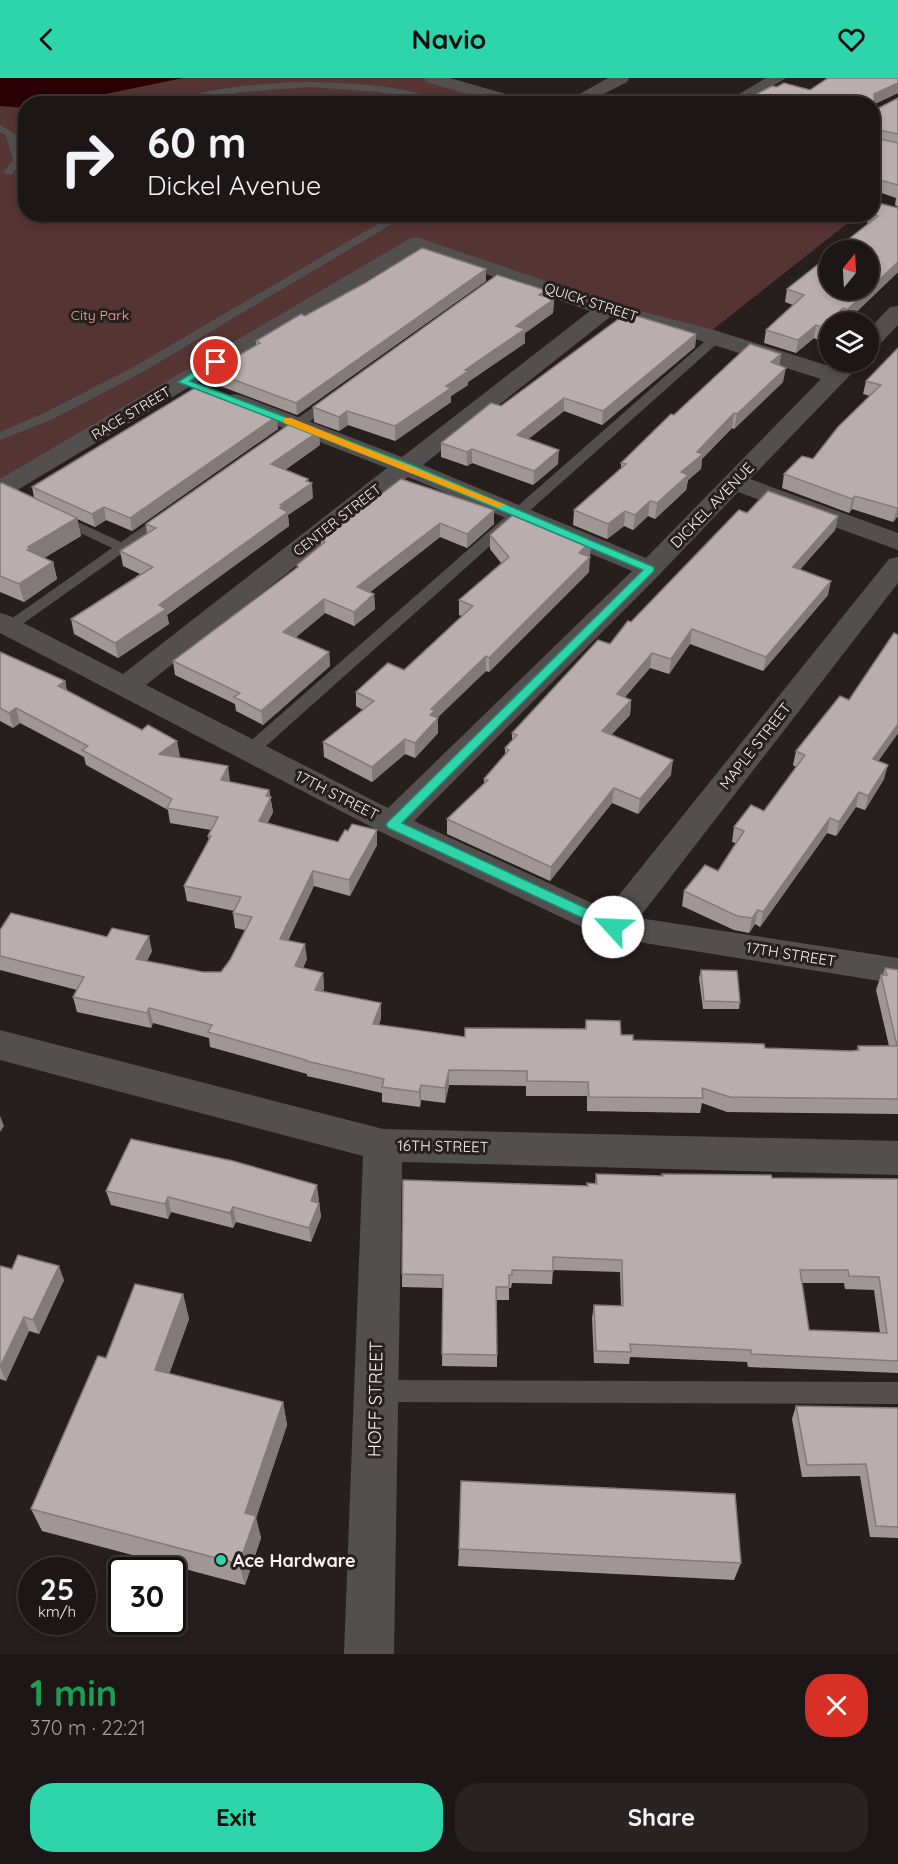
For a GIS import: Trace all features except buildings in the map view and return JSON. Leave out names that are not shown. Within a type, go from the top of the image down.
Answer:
[{"type":"street","points":[[432,78],[494,96]]},
{"type":"street","points":[[586,96],[621,78]]},
{"type":"street","points":[[745,96],[778,78]]},
{"type":"street","points":[[880,209],[898,214]]},
{"type":"street","name":"QUICK STREET","points":[[416,243],[606,309],[819,363]]},
{"type":"street","name":"RACE STREET","points":[[6,493],[183,382],[416,243]]},
{"type":"street","name":"CENTER STREET","points":[[125,687],[606,309]]},
{"type":"street","points":[[879,332],[898,312]]},
{"type":"street","name":"DICKEL AVENUE","points":[[392,824],[650,569],[840,372]]},
{"type":"street","points":[[183,382],[406,466],[650,569]]},
{"type":"street","points":[[734,482],[898,542]]},
{"type":"street","name":"MAPLE STREET","points":[[613,927],[898,565]]},
{"type":"street","name":"17TH STREET","points":[[5,625],[392,824],[613,927],[896,967]]},
{"type":"street","name":"16TH STREET","points":[[0,1045],[383,1145],[898,1158]]},
{"type":"street","name":"HOFF STREET","points":[[369,1654],[383,1145]]},
{"type":"lane","points":[[374,78],[420,96]]},
{"type":"lane","points":[[199,96],[238,81],[358,81],[397,88]]},
{"type":"lane","points":[[0,128],[10,134],[18,134]]},
{"type":"lane","points":[[4,173],[18,160],[10,134]]},
{"type":"lane","points":[[0,436],[25,427],[156,362],[312,266],[390,222]]},
{"type":"lane","points":[[487,287],[505,274]]},
{"type":"lane","points":[[251,750],[716,338]]},
{"type":"lane","points":[[271,444],[340,392]]},
{"type":"lane","points":[[0,419],[25,427]]},
{"type":"lane","points":[[5,625],[179,509]]},
{"type":"lane","points":[[45,511],[123,548]]},
{"type":"lane","points":[[375,1391],[898,1393]]},
{"type":"green space","name":"City Park","points":[[0,78],[431,78],[495,96],[18,96],[18,222],[849,222],[826,240],[819,240],[819,246],[706,335],[416,243],[0,490]]},
{"type":"shaded area","points":[[0,78],[183,78],[96,96],[18,96],[18,107],[0,106]]},
{"type":"slow traffic","points":[[287,421],[501,505]]},
{"type":"place","name":"Ace Hardware","points":[[221,1560]]},
{"type":"route","points":[[216,362],[183,382],[406,466],[650,569],[392,824],[613,927]]}]
